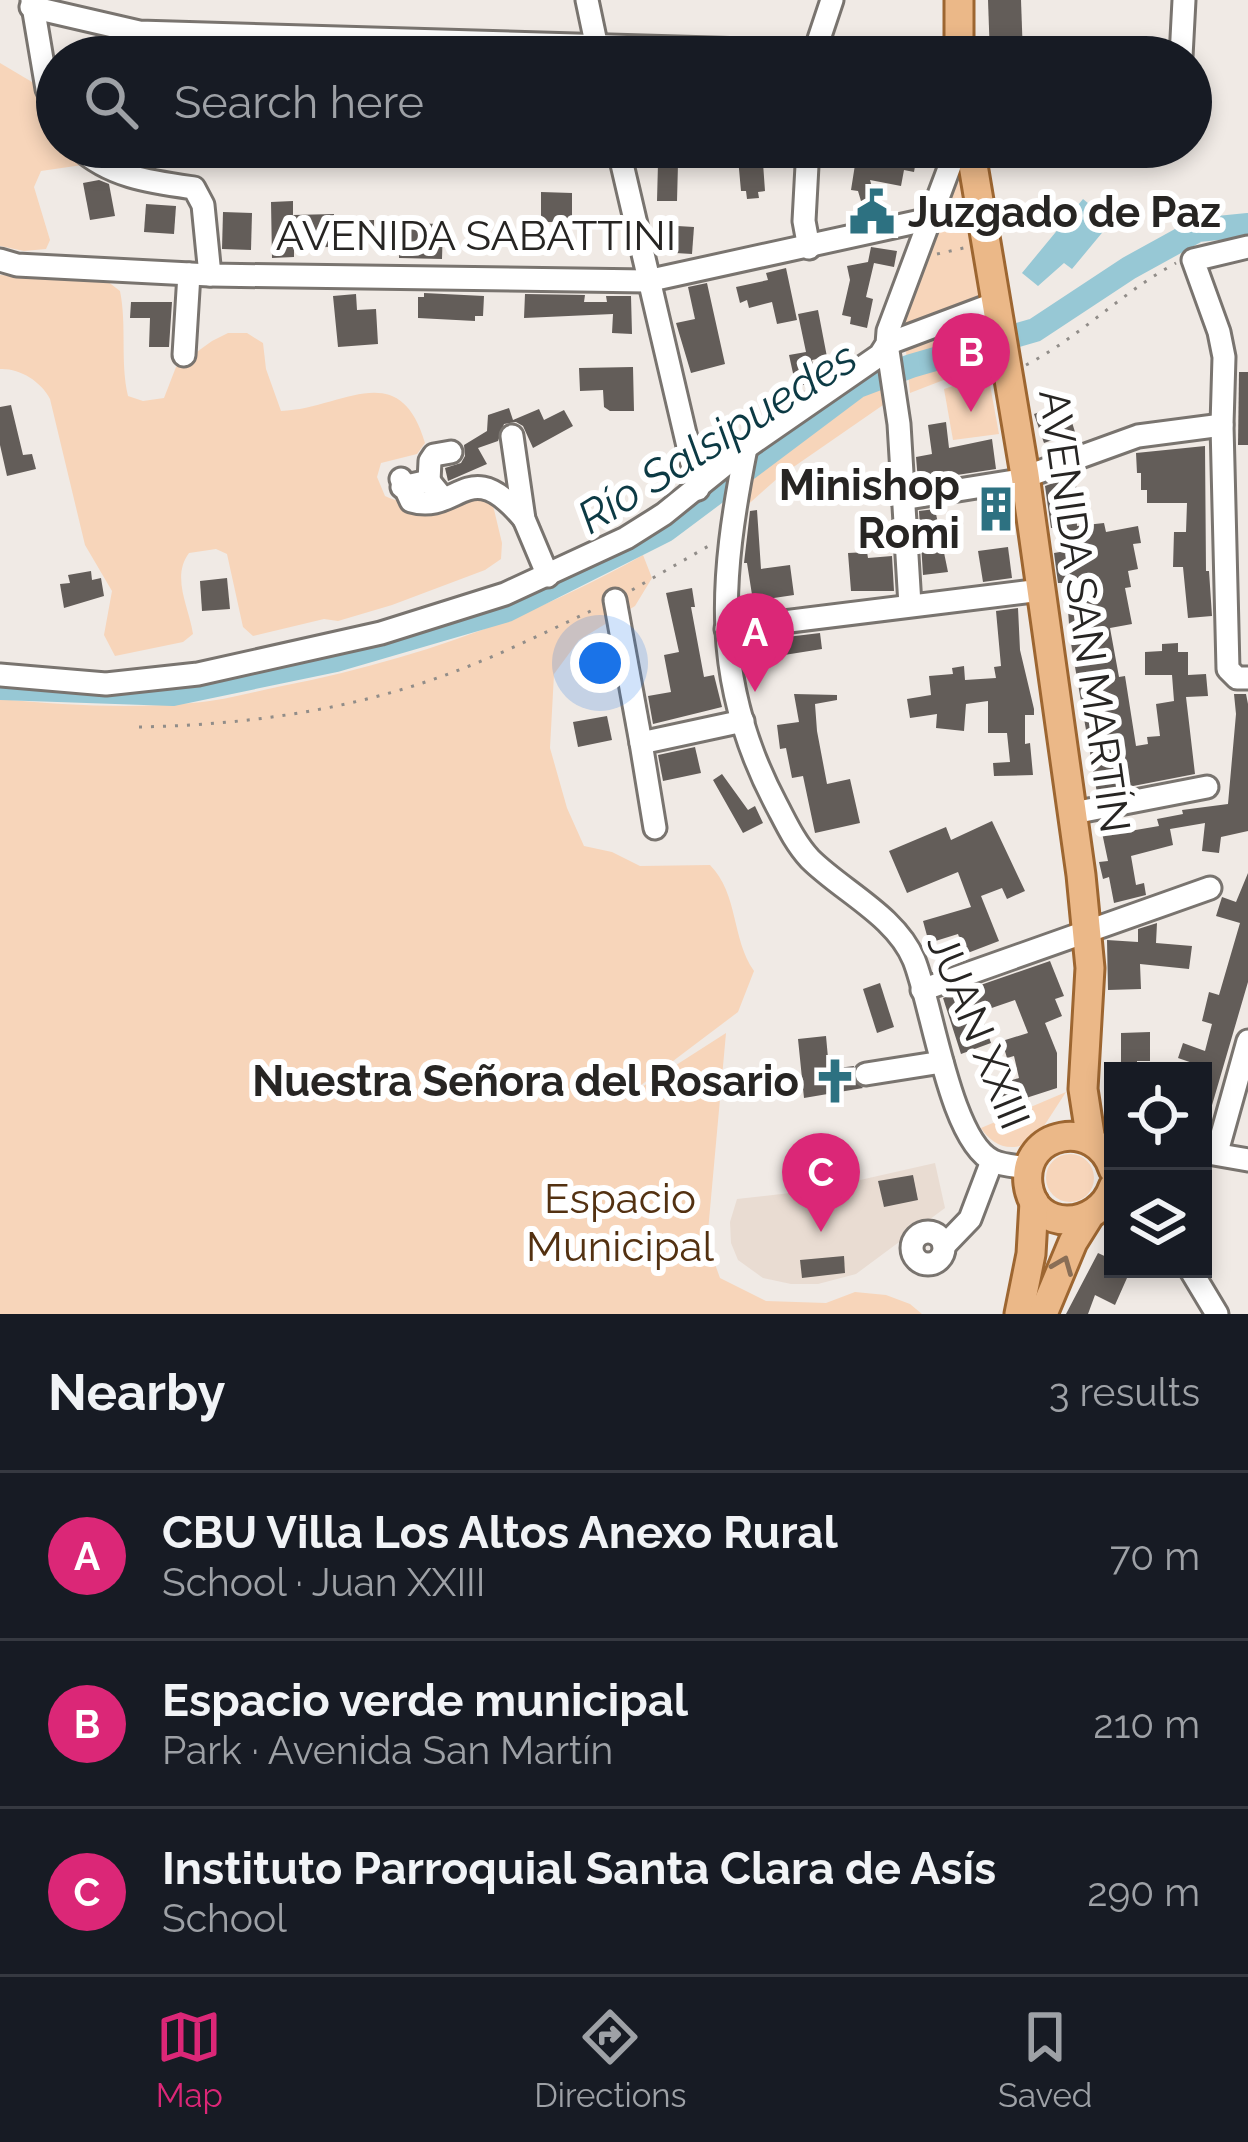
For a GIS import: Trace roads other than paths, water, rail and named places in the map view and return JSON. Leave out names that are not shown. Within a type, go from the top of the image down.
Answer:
[{"type":"main road","points":[[958,0],[959,36]]},
{"type":"main road","name":"AVENIDA SAN MARTÍN","points":[[974,168],[996,303],[1012,364],[1087,930],[1090,996],[1083,1089],[1073,1113],[1029,1168]]},
{"type":"main road","name":"AVENIDA SAN MARTÍN","points":[[1083,1089],[1101,1144]]},
{"type":"main road","points":[[1054,1139],[1066,1136],[1101,1144]]},
{"type":"main road","points":[[1019,1314],[1031,1255],[1034,1202],[1029,1168]]},
{"type":"main road","points":[[1034,1202],[1052,1218],[1088,1218]]},
{"type":"main road","points":[[1043,1314],[1073,1242],[1088,1218],[1104,1205]]},
{"type":"street","points":[[587,0],[595,36]]},
{"type":"street","points":[[820,36],[832,0]]},
{"type":"street","points":[[1182,36],[1184,0]]},
{"type":"street","points":[[38,36],[32,3],[139,32],[231,36]]},
{"type":"street","points":[[107,168],[148,182],[194,188],[203,205],[200,274],[184,355]]},
{"type":"street","points":[[623,168],[698,489]]},
{"type":"street","points":[[807,168],[804,221],[809,248]]},
{"type":"street","points":[[910,605],[889,331],[949,168]]},
{"type":"street","name":"AVENIDA SABATTINI","points":[[6,263],[200,274],[647,281],[930,219]]},
{"type":"street","points":[[1242,678],[1228,669],[1224,357],[1192,260],[1248,247]]},
{"type":"street","points":[[0,675],[106,684],[198,674],[381,634],[447,614],[548,576],[626,538],[880,355],[996,303]]},
{"type":"street","points":[[1224,357],[1248,357]]},
{"type":"street","points":[[902,499],[1014,481],[1125,447],[1222,425]]},
{"type":"street","points":[[512,436],[524,519],[548,576]]},
{"type":"street","points":[[435,489],[434,455],[451,452]]},
{"type":"street","name":"JUAN XXIII","points":[[746,452],[729,534],[726,628],[742,721],[766,784],[799,847],[905,943],[942,1062],[976,1148],[992,1161],[1029,1168]]},
{"type":"street","points":[[401,483],[411,501],[420,504],[435,489],[491,489],[507,498],[524,519]]},
{"type":"street","points":[[726,628],[1041,590]]},
{"type":"street","points":[[615,600],[656,828]]},
{"type":"street","points":[[641,743],[742,721]]},
{"type":"street","points":[[1073,813],[1208,787]]},
{"type":"street","points":[[922,990],[1210,887]]},
{"type":"street","points":[[1212,1147],[1248,1041]]},
{"type":"street","points":[[866,1074],[942,1062]]},
{"type":"street","points":[[1212,1153],[1248,1160]]},
{"type":"street","points":[[944,1246],[970,1220],[992,1161]]},
{"type":"street","points":[[1195,1278],[1217,1314]]},
{"type":"water","points":[[1083,199],[1111,222],[1072,269],[1064,263],[1038,286],[1022,273]]},
{"type":"waterway","name":"Río Salsipuedes","points":[[0,688],[173,694],[336,660],[507,610],[666,530],[858,386],[1035,330],[1129,268],[1198,230],[1248,225]]},
{"type":"place","name":"Juzgado de Paz","points":[[872,212]]},
{"type":"place","name":"Espacio verde municipal","points":[[971,412]]},
{"type":"place","name":"Minishop Romi","points":[[996,509]]},
{"type":"place","name":"CBU Villa Los Altos Anexo Rural","points":[[755,692]]},
{"type":"place","name":"Nuestra Señora del Rosario","points":[[835,1081]]},
{"type":"place","name":"Instituto Parroquial Santa Clara de Asís","points":[[821,1232]]},
{"type":"park label","name":"Espacio Municipal","points":[[620,1222]]}]
